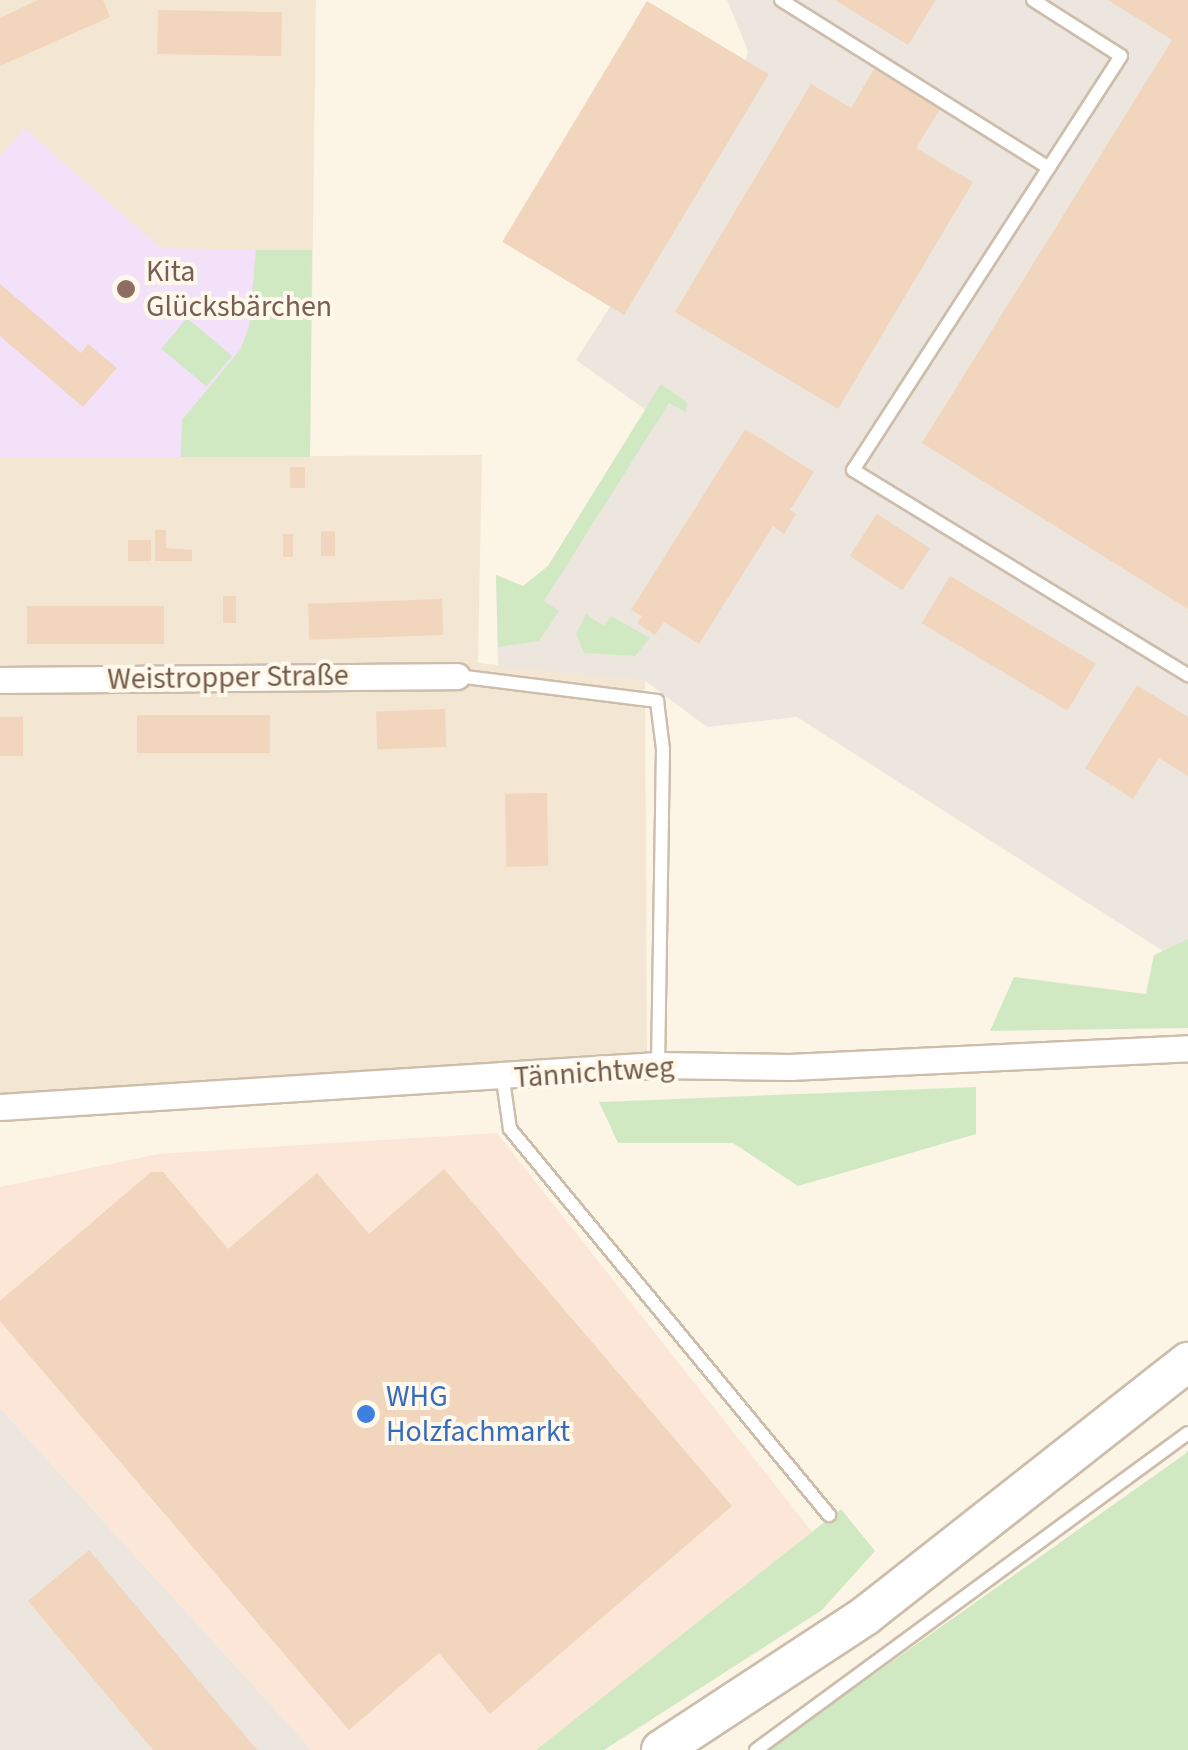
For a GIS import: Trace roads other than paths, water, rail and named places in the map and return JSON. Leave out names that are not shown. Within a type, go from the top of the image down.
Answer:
[{"type":"main road","points":[[662,1750],[864,1616],[1188,1362]]},
{"type":"street","name":"Weistropper Straße","points":[[0,680],[457,676]]},
{"type":"street","name":"Tännichtweg","points":[[0,1108],[504,1080],[658,1066],[791,1067],[1188,1048]]},
{"type":"lane","points":[[781,0],[1049,168]]},
{"type":"lane","points":[[1033,0],[1122,56],[852,470],[1188,675]]},
{"type":"lane","points":[[457,676],[657,701],[663,749],[658,1066]]},
{"type":"lane","points":[[504,1080],[510,1129],[829,1515]]},
{"type":"lane","points":[[756,1750],[1188,1434]]},
{"type":"place","name":"Kita Glücksbärchen","points":[[126,289]]},
{"type":"place","name":"WHG Holzfachmarkt","points":[[366,1414]]}]
